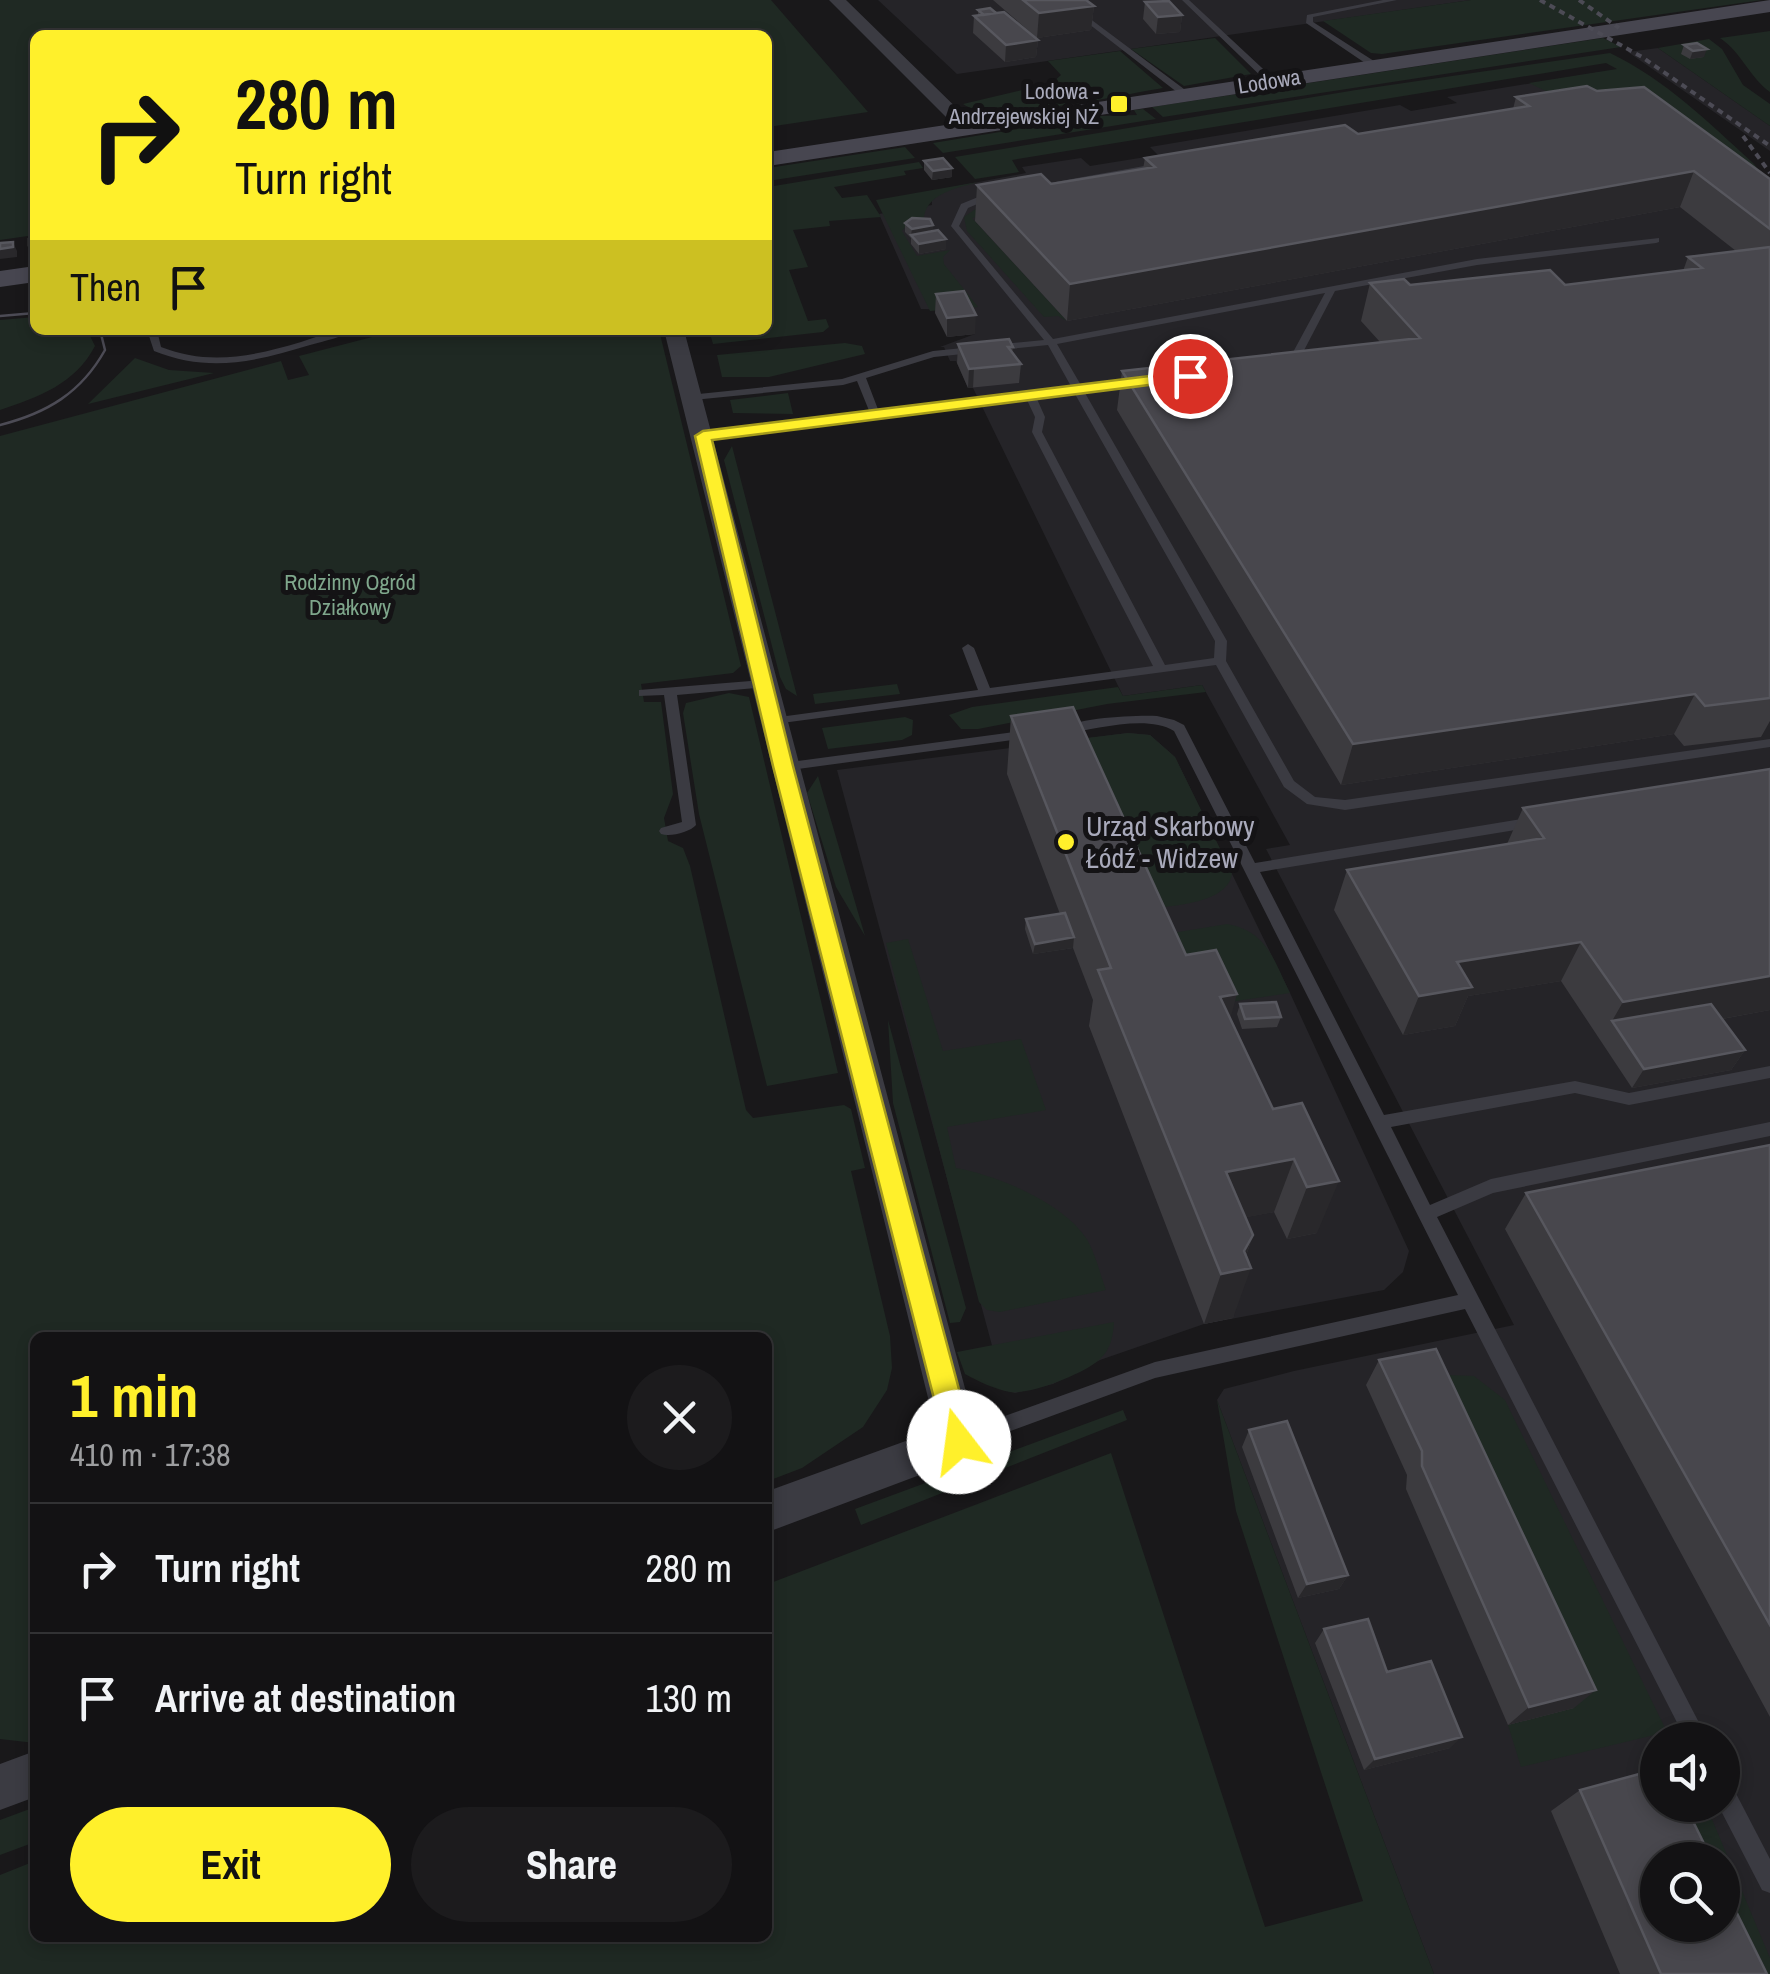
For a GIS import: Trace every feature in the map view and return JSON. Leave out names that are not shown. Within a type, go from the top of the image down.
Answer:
[{"type":"street","points":[[837,0],[967,128]]},
{"type":"street","name":"Lodowa","points":[[772,158],[1770,6]]},
{"type":"street","points":[[0,279],[30,275]]},
{"type":"street","points":[[675,335],[959,1442],[772,1509]]},
{"type":"street","points":[[0,1786],[30,1776]]},
{"type":"lane","points":[[1061,0],[1185,94]]},
{"type":"lane","points":[[1185,0],[1271,81]]},
{"type":"lane","points":[[1374,64],[1310,23],[1308,16],[1394,0]]},
{"type":"lane","points":[[1025,188],[1176,163]]},
{"type":"lane","points":[[1006,191],[982,196],[964,206],[955,226],[1051,342],[1221,642],[1220,661],[1290,784],[1312,802],[1361,805],[1770,743]]},
{"type":"lane","points":[[693,397],[828,384],[932,354],[1051,342],[1477,262],[1656,240]]},
{"type":"lane","points":[[1272,364],[1295,358],[1331,290]]},
{"type":"lane","points":[[153,335],[157,349],[189,360],[212,362],[328,335]]},
{"type":"lane","points":[[862,377],[876,416]]},
{"type":"lane","points":[[703,436],[1145,382]]},
{"type":"lane","points":[[1031,397],[1040,418],[1036,432],[1161,668]]},
{"type":"lane","points":[[968,648],[986,693]]},
{"type":"lane","points":[[772,722],[1220,661]]},
{"type":"lane","points":[[643,693],[763,684]]},
{"type":"lane","points":[[666,830],[689,825],[670,691]]},
{"type":"lane","points":[[783,766],[1162,719],[1178,728],[1688,1722]]},
{"type":"lane","points":[[1250,868],[1550,820]]},
{"type":"lane","points":[[1379,1123],[1575,1087],[1629,1099],[1770,1072]]},
{"type":"lane","points":[[1426,1214],[1491,1186],[1770,1130]]},
{"type":"lane","points":[[959,1442],[1156,1370],[1470,1300]]},
{"type":"lane","points":[[1739,1822],[1770,1882]]},
{"type":"shaded area","points":[[878,0],[1471,0],[957,74]]},
{"type":"shaded area","points":[[1658,48],[1770,126],[1770,151],[1628,52]]},
{"type":"shaded area","points":[[1600,72],[1770,199],[1770,1974],[1434,1974],[1217,1400],[1224,1389],[1294,1371],[1514,1325],[1266,849],[1290,845],[1202,685],[1123,696],[973,388],[968,388],[956,361],[950,361],[944,347],[940,347],[975,334],[964,310],[921,309],[879,214],[932,205],[931,191],[1026,173],[1022,167],[1081,158],[1090,166],[1158,155],[1150,147],[1400,105],[1411,111],[1457,103],[1447,97]]},
{"type":"shaded area","points":[[1128,733],[1150,735],[1175,757],[1409,1251],[1403,1272],[1384,1290],[1204,1324],[1100,1360],[1053,1384],[1015,1393],[1004,1390],[837,770]]},
{"type":"green space","points":[[0,0],[771,0],[868,112],[772,126],[772,30],[30,30],[30,236],[0,240]]},
{"type":"green space","points":[[1471,0],[1762,0],[1382,54],[1371,53],[1323,21]]},
{"type":"green space","points":[[1770,31],[1770,92],[1720,38]]},
{"type":"green space","points":[[1215,38],[1251,74],[1184,86],[1131,49]]},
{"type":"green space","points":[[1603,38],[1621,47],[1163,117],[1152,107]]},
{"type":"green space","points":[[1709,39],[1722,49],[1743,85],[1770,104],[1770,126],[1658,48]]},
{"type":"green space","points":[[1120,51],[1163,88],[1028,110],[978,110],[963,104],[1052,83],[1061,75],[1048,61]]},
{"type":"green space","points":[[1610,53],[1668,89],[1720,132],[1756,166],[1770,199],[1529,83],[1617,69],[1606,63],[1012,160],[1019,172],[975,179],[955,157],[1356,90]]},
{"type":"green space","points":[[1143,109],[1156,119],[943,153],[933,143],[1097,116],[1137,115],[1134,110]]},
{"type":"green space","points":[[905,147],[915,158],[772,180],[772,167]]},
{"type":"green space","points":[[919,162],[923,168],[904,171],[906,175],[834,187],[842,198],[867,195],[881,217],[829,221],[830,226],[793,230],[808,267],[789,270],[808,321],[826,319],[829,327],[823,332],[713,344],[710,335],[772,335],[772,186]]},
{"type":"green space","points":[[978,182],[941,194],[928,206],[924,225],[906,226],[902,231],[917,256],[950,250],[943,257],[944,264],[978,307],[930,311],[876,200]]},
{"type":"green space","points":[[990,199],[1019,209],[972,218],[1067,321],[1058,316],[1044,317],[967,231],[964,217]]},
{"type":"green space","points":[[30,317],[30,335],[90,335],[95,346],[66,380],[0,410],[0,320]]},
{"type":"green space","name":"Rodzinny Ogród Działkowy","points":[[380,335],[660,335],[741,666],[733,673],[641,684],[644,702],[661,702],[673,794],[664,818],[668,841],[683,848],[690,866],[746,1110],[753,1118],[844,1105],[851,1109],[865,1168],[851,1171],[890,1336],[892,1368],[887,1390],[863,1427],[802,1468],[772,1479],[772,1332],[30,1332],[30,1742],[0,1739],[0,436],[281,361],[288,380],[309,375],[299,356]]},
{"type":"green space","points":[[845,343],[862,346],[865,354],[769,377],[722,377],[717,355]]},
{"type":"green space","points":[[135,358],[169,370],[214,373],[88,404]]},
{"type":"green space","points":[[788,393],[793,414],[733,413],[730,400]]},
{"type":"green space","points":[[732,446],[797,696],[786,689],[780,677],[724,460]]},
{"type":"green space","points":[[897,684],[900,694],[815,704],[813,694]]},
{"type":"green space","points":[[1202,685],[1206,692],[1107,704],[978,729],[961,729],[949,715],[972,707],[1118,687],[1123,696]]},
{"type":"green space","points":[[729,693],[749,697],[838,1073],[767,1086],[699,814],[683,713],[686,703]]},
{"type":"green space","points":[[905,717],[913,720],[912,735],[902,740],[828,749],[822,728]]},
{"type":"green space","points":[[1128,733],[1150,735],[1175,757],[1232,873],[1228,884],[1218,893],[1189,903],[1128,911],[1037,744]]},
{"type":"green space","points":[[818,776],[865,936],[836,887],[807,793]]},
{"type":"green space","points":[[1227,924],[1260,940],[1290,993],[1202,1006],[1142,938]]},
{"type":"green space","points":[[908,939],[943,1051],[1021,1039],[1046,1110],[947,1127],[956,1168],[1027,1192],[1061,1213],[1086,1238],[1106,1290],[1000,1312],[987,1310],[979,1302],[886,943]]},
{"type":"green space","points":[[888,1020],[966,1308],[960,1322],[950,1323],[893,1103]]},
{"type":"green space","points":[[1114,1322],[1107,1351],[1093,1365],[1031,1390],[1010,1392],[965,1374],[957,1352]]},
{"type":"green space","points":[[1421,1374],[1474,1376],[1505,1400],[1662,1722],[1640,1722],[1640,1738],[1521,1767],[1508,1725],[1573,1708]]},
{"type":"green space","points":[[1217,1400],[1434,1974],[0,1974],[0,1875],[30,1863],[30,1942],[772,1942],[772,1582],[1111,1453],[1265,1927],[1363,1901],[1236,1511]]},
{"type":"green space","points":[[1123,1410],[1127,1420],[861,1525],[855,1509]]},
{"type":"green space","points":[[30,1809],[30,1844],[0,1855],[0,1820]]},
{"type":"green space","points":[[1649,1822],[1713,1822],[1721,1842],[1658,1842]]},
{"type":"green space","points":[[1740,1886],[1770,1958],[1770,1974],[1720,1974],[1721,1942],[1740,1942]]},
{"type":"building","points":[[1023,0],[1086,0],[1094,6],[1039,13]]},
{"type":"building","points":[[1169,1],[1182,15],[1158,17],[1145,2]]},
{"type":"building","points":[[990,8],[996,13],[984,15],[978,10]]},
{"type":"building","points":[[1004,12],[1038,40],[1006,45],[974,16]]},
{"type":"building","points":[[1697,43],[1707,49],[1693,51],[1684,45]]},
{"type":"building","points":[[1587,86],[1597,91],[1644,87],[1770,179],[1770,229],[1694,171],[1070,284],[977,185],[1041,174],[1051,184],[1155,167],[1145,158],[1345,125],[1358,134],[1529,106],[1516,97]]},
{"type":"building","points":[[943,158],[952,168],[933,171],[924,161]]},
{"type":"building","points":[[912,218],[930,219],[933,225],[912,229],[905,223]]},
{"type":"building","points":[[938,230],[946,239],[919,244],[911,235]]},
{"type":"building","points":[[13,242],[13,247],[0,249],[0,243]]},
{"type":"building","points":[[1770,247],[1770,698],[1705,706],[1695,694],[1353,744],[1122,371],[1420,338],[1370,283],[1404,279],[1410,285],[1550,270],[1565,285],[1702,268],[1688,257]]},
{"type":"building","points":[[964,291],[976,315],[947,318],[936,294]]},
{"type":"building","points":[[1009,339],[1013,347],[1008,347],[1021,364],[969,369],[958,344]]},
{"type":"building","points":[[1073,707],[1186,955],[1216,950],[1237,994],[1220,997],[1273,1109],[1302,1103],[1339,1181],[1307,1187],[1294,1159],[1226,1172],[1253,1235],[1244,1251],[1251,1268],[1221,1274],[1098,970],[1111,968],[1011,716]]},
{"type":"building","points":[[1770,769],[1770,976],[1623,1002],[1581,942],[1457,962],[1472,987],[1419,996],[1347,870],[1544,838],[1523,808]]},
{"type":"building","points":[[1065,913],[1074,937],[1035,944],[1026,919]]},
{"type":"building","points":[[1276,1002],[1281,1017],[1245,1019],[1240,1004]]},
{"type":"building","points":[[1711,1004],[1745,1050],[1644,1069],[1612,1021]]},
{"type":"building","points":[[1770,1145],[1770,1625],[1526,1193]]},
{"type":"building","points":[[1436,1349],[1596,1690],[1529,1707],[1422,1466],[1422,1451],[1379,1360]]},
{"type":"building","points":[[1287,1421],[1348,1575],[1307,1584],[1249,1430]]},
{"type":"building","points":[[1368,1619],[1387,1672],[1431,1661],[1462,1737],[1375,1759],[1324,1629]]},
{"type":"building","points":[[1640,1774],[1640,1822],[1693,1822],[1703,1842],[1640,1842],[1640,1926],[1580,1790]]},
{"type":"building","points":[[1740,1919],[1767,1974],[1661,1974],[1647,1942],[1740,1942]]},
{"type":"tram line","points":[[0,316],[30,313]]},
{"type":"tram line","points":[[0,425],[48,407],[74,389],[105,350],[101,335]]},
{"type":"railway","points":[[1540,0],[1642,57],[1770,146]]},
{"type":"railway","points":[[1579,0],[1619,28]]},
{"type":"railway","points":[[1743,136],[1770,173]]},
{"type":"place","name":"Lodowa - Andrzejewskiej NŻ","points":[[1119,104]]},
{"type":"place","name":"Urząd Skarbowy Łódź - Widzew","points":[[1066,842]]},
{"type":"route","points":[[959,1442],[783,766],[703,436],[817,425],[896,411],[1190,376]]}]
